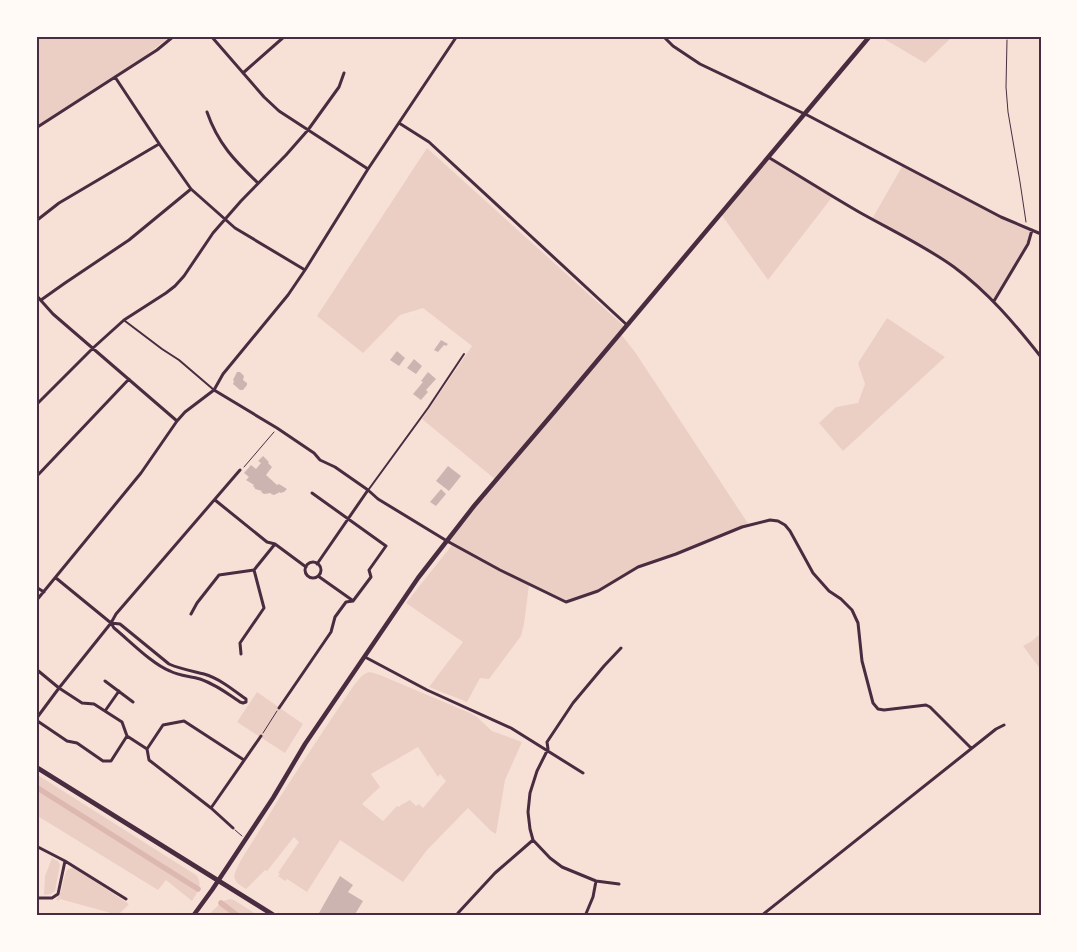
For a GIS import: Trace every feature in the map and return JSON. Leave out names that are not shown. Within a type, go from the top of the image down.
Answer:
[{"type":"main road","points":[[193,916],[203,904],[273,798],[305,744],[408,592],[447,541],[474,506],[870,36]]},
{"type":"main road","points":[[36,767],[275,916]]},
{"type":"street","points":[[36,128],[157,50],[174,36]]},
{"type":"street","points":[[211,36],[264,97],[279,110],[368,169]]},
{"type":"street","points":[[243,73],[285,36]]},
{"type":"street","points":[[36,601],[141,473],[177,421],[185,412],[214,390],[223,374],[279,306],[305,270],[368,169],[457,36]]},
{"type":"street","points":[[663,36],[673,46],[700,64],[804,114],[1001,217],[1041,234]]},
{"type":"street","points":[[36,405],[124,320],[175,286],[214,232],[308,130],[339,87],[344,73]]},
{"type":"street","points":[[115,77],[159,144],[192,189],[234,228],[305,270]]},
{"type":"street","points":[[207,112],[211,126],[226,150],[258,183]]},
{"type":"street","points":[[399,123],[429,142],[627,325]]},
{"type":"street","points":[[36,221],[59,204],[159,144]]},
{"type":"street","points":[[768,157],[857,211],[931,252],[955,268],[994,301],[1041,357]]},
{"type":"street","points":[[41,300],[129,240],[192,189]]},
{"type":"street","points":[[994,301],[1028,244],[1032,230]]},
{"type":"street","points":[[36,295],[53,314],[177,421]]},
{"type":"street","points":[[36,477],[129,379]]},
{"type":"street","points":[[214,390],[277,428],[314,453],[320,460],[368,490],[378,499],[447,541],[500,570],[566,602],[598,591],[638,567],[676,554],[742,527],[770,520],[782,522],[790,531],[813,573],[829,591],[852,610],[858,623],[862,661],[873,703],[878,709],[930,706],[971,748]]},
{"type":"street","points":[[127,736],[111,761],[103,761],[77,743],[67,740],[36,720],[116,614],[240,470]]},
{"type":"street","points":[[317,564],[368,490]]},
{"type":"street","points":[[279,708],[331,632],[335,617],[346,602],[352,601],[371,576],[369,570],[386,546],[312,493]]},
{"type":"street","points":[[215,500],[267,542],[274,544],[306,567],[309,577],[318,576]]},
{"type":"street","points":[[191,614],[218,575],[254,570],[274,544]]},
{"type":"street","points":[[306,567],[311,563],[317,564],[320,568],[318,576]]},
{"type":"street","points":[[241,654],[240,643],[264,608],[254,570]]},
{"type":"street","points":[[318,576],[352,601]]},
{"type":"street","points":[[56,578],[157,664],[182,676],[200,679],[214,685],[240,702],[246,702],[246,699],[217,679],[169,664],[120,624],[111,623]]},
{"type":"street","points":[[36,587],[44,592]]},
{"type":"street","points":[[618,884],[596,881],[562,867],[550,858],[533,840],[528,812],[530,793],[536,771],[548,750],[547,742],[573,703],[621,648]]},
{"type":"street","points":[[365,657],[427,690],[500,722],[584,772]]},
{"type":"street","points":[[36,669],[59,688],[82,703],[94,704],[122,722],[127,736],[147,750],[149,760],[211,808],[233,828]]},
{"type":"street","points":[[105,681],[133,702]]},
{"type":"street","points":[[106,711],[119,691]]},
{"type":"street","points":[[147,750],[163,725],[184,721],[244,760]]},
{"type":"street","points":[[762,916],[971,748],[1004,725]]},
{"type":"street","points":[[211,808],[261,736]]},
{"type":"street","points":[[458,913],[495,873],[533,840]]},
{"type":"street","points":[[36,846],[65,861],[126,900]]},
{"type":"street","points":[[36,898],[52,898],[58,894],[65,861]]},
{"type":"street","points":[[585,916],[593,897],[596,881]]},
{"type":"lane","points":[[124,320],[179,360],[214,390]]},
{"type":"lane","points":[[368,490],[423,415],[464,354]]},
{"type":"path","points":[[1007,36],[1006,87],[1008,112],[1027,228]]},
{"type":"path","points":[[240,470],[242,470],[277,428]]},
{"type":"path","points":[[261,736],[279,708]]},
{"type":"path","points":[[233,828],[242,836]]},
{"type":"shaded area","points":[[36,36],[171,36],[116,78],[36,128]]},
{"type":"shaded area","points":[[879,36],[953,36],[925,63]]},
{"type":"shaded area","points":[[427,148],[625,327],[620,333],[635,352],[749,525],[636,568],[598,591],[564,603],[529,585],[521,636],[489,679],[480,678],[467,702],[429,687],[463,642],[406,603],[452,545],[447,541],[496,480],[422,419],[472,346],[423,308],[400,315],[363,353],[317,316]]},
{"type":"shaded area","points":[[768,157],[833,196],[768,280],[721,214]]},
{"type":"shaded area","points":[[903,165],[1001,217],[1032,230],[1028,244],[994,301],[955,267],[872,219]]},
{"type":"shaded area","points":[[887,318],[945,357],[843,451],[819,423],[836,407],[858,403],[865,384],[858,363]]},
{"type":"shaded area","points":[[1041,633],[1041,670],[1023,646]]},
{"type":"shaded area","points":[[367,673],[380,675],[470,713],[492,731],[522,742],[505,780],[496,834],[468,808],[427,850],[403,882],[340,840],[307,892],[287,879],[285,881],[278,876],[280,874],[278,873],[299,842],[294,837],[267,871],[265,870],[246,889],[237,883],[234,877],[241,860],[354,685]],"holes":[[[418,747],[438,777],[440,774],[446,781],[423,808],[419,804],[416,806],[410,800],[399,807],[397,806],[383,821],[362,804],[380,787],[371,774]]]},
{"type":"shaded area","points":[[257,692],[303,724],[285,753],[237,722]]},
{"type":"shaded area","points":[[36,774],[196,875],[200,885],[192,901],[166,880],[158,890],[36,815]]},
{"type":"shaded area","points":[[52,858],[58,861],[60,865],[55,891],[44,895],[45,876]]},
{"type":"shaded area","points":[[74,868],[129,904],[118,915],[60,899],[58,901],[56,899],[61,892],[64,876],[68,869]]},
{"type":"shaded area","points":[[230,899],[259,916],[207,916],[223,901]]},
{"type":"building","points":[[441,340],[448,344],[444,345],[438,352],[434,350]]},
{"type":"building","points":[[397,351],[405,358],[399,366],[390,360]]},
{"type":"building","points":[[414,359],[422,366],[416,374],[407,368]]},
{"type":"building","points":[[237,372],[244,376],[243,380],[247,383],[243,390],[240,390],[233,384]]},
{"type":"building","points":[[428,372],[436,379],[426,390],[428,392],[421,400],[413,394],[423,382],[421,381]]},
{"type":"building","points":[[263,456],[272,467],[266,475],[277,485],[279,484],[287,489],[284,492],[274,495],[271,493],[264,494],[262,491],[255,489],[254,485],[246,480],[249,477],[244,473],[251,465],[256,469],[261,463],[258,461]]},
{"type":"building","points":[[448,466],[461,476],[449,491],[436,481]]},
{"type":"building","points":[[441,489],[446,494],[436,506],[430,502]]},
{"type":"building","points":[[340,876],[353,885],[348,892],[363,901],[354,916],[324,916],[319,913]]},
{"type":"waterway","points":[[36,787],[198,889]]},
{"type":"waterway","points":[[221,903],[238,916]]}]
